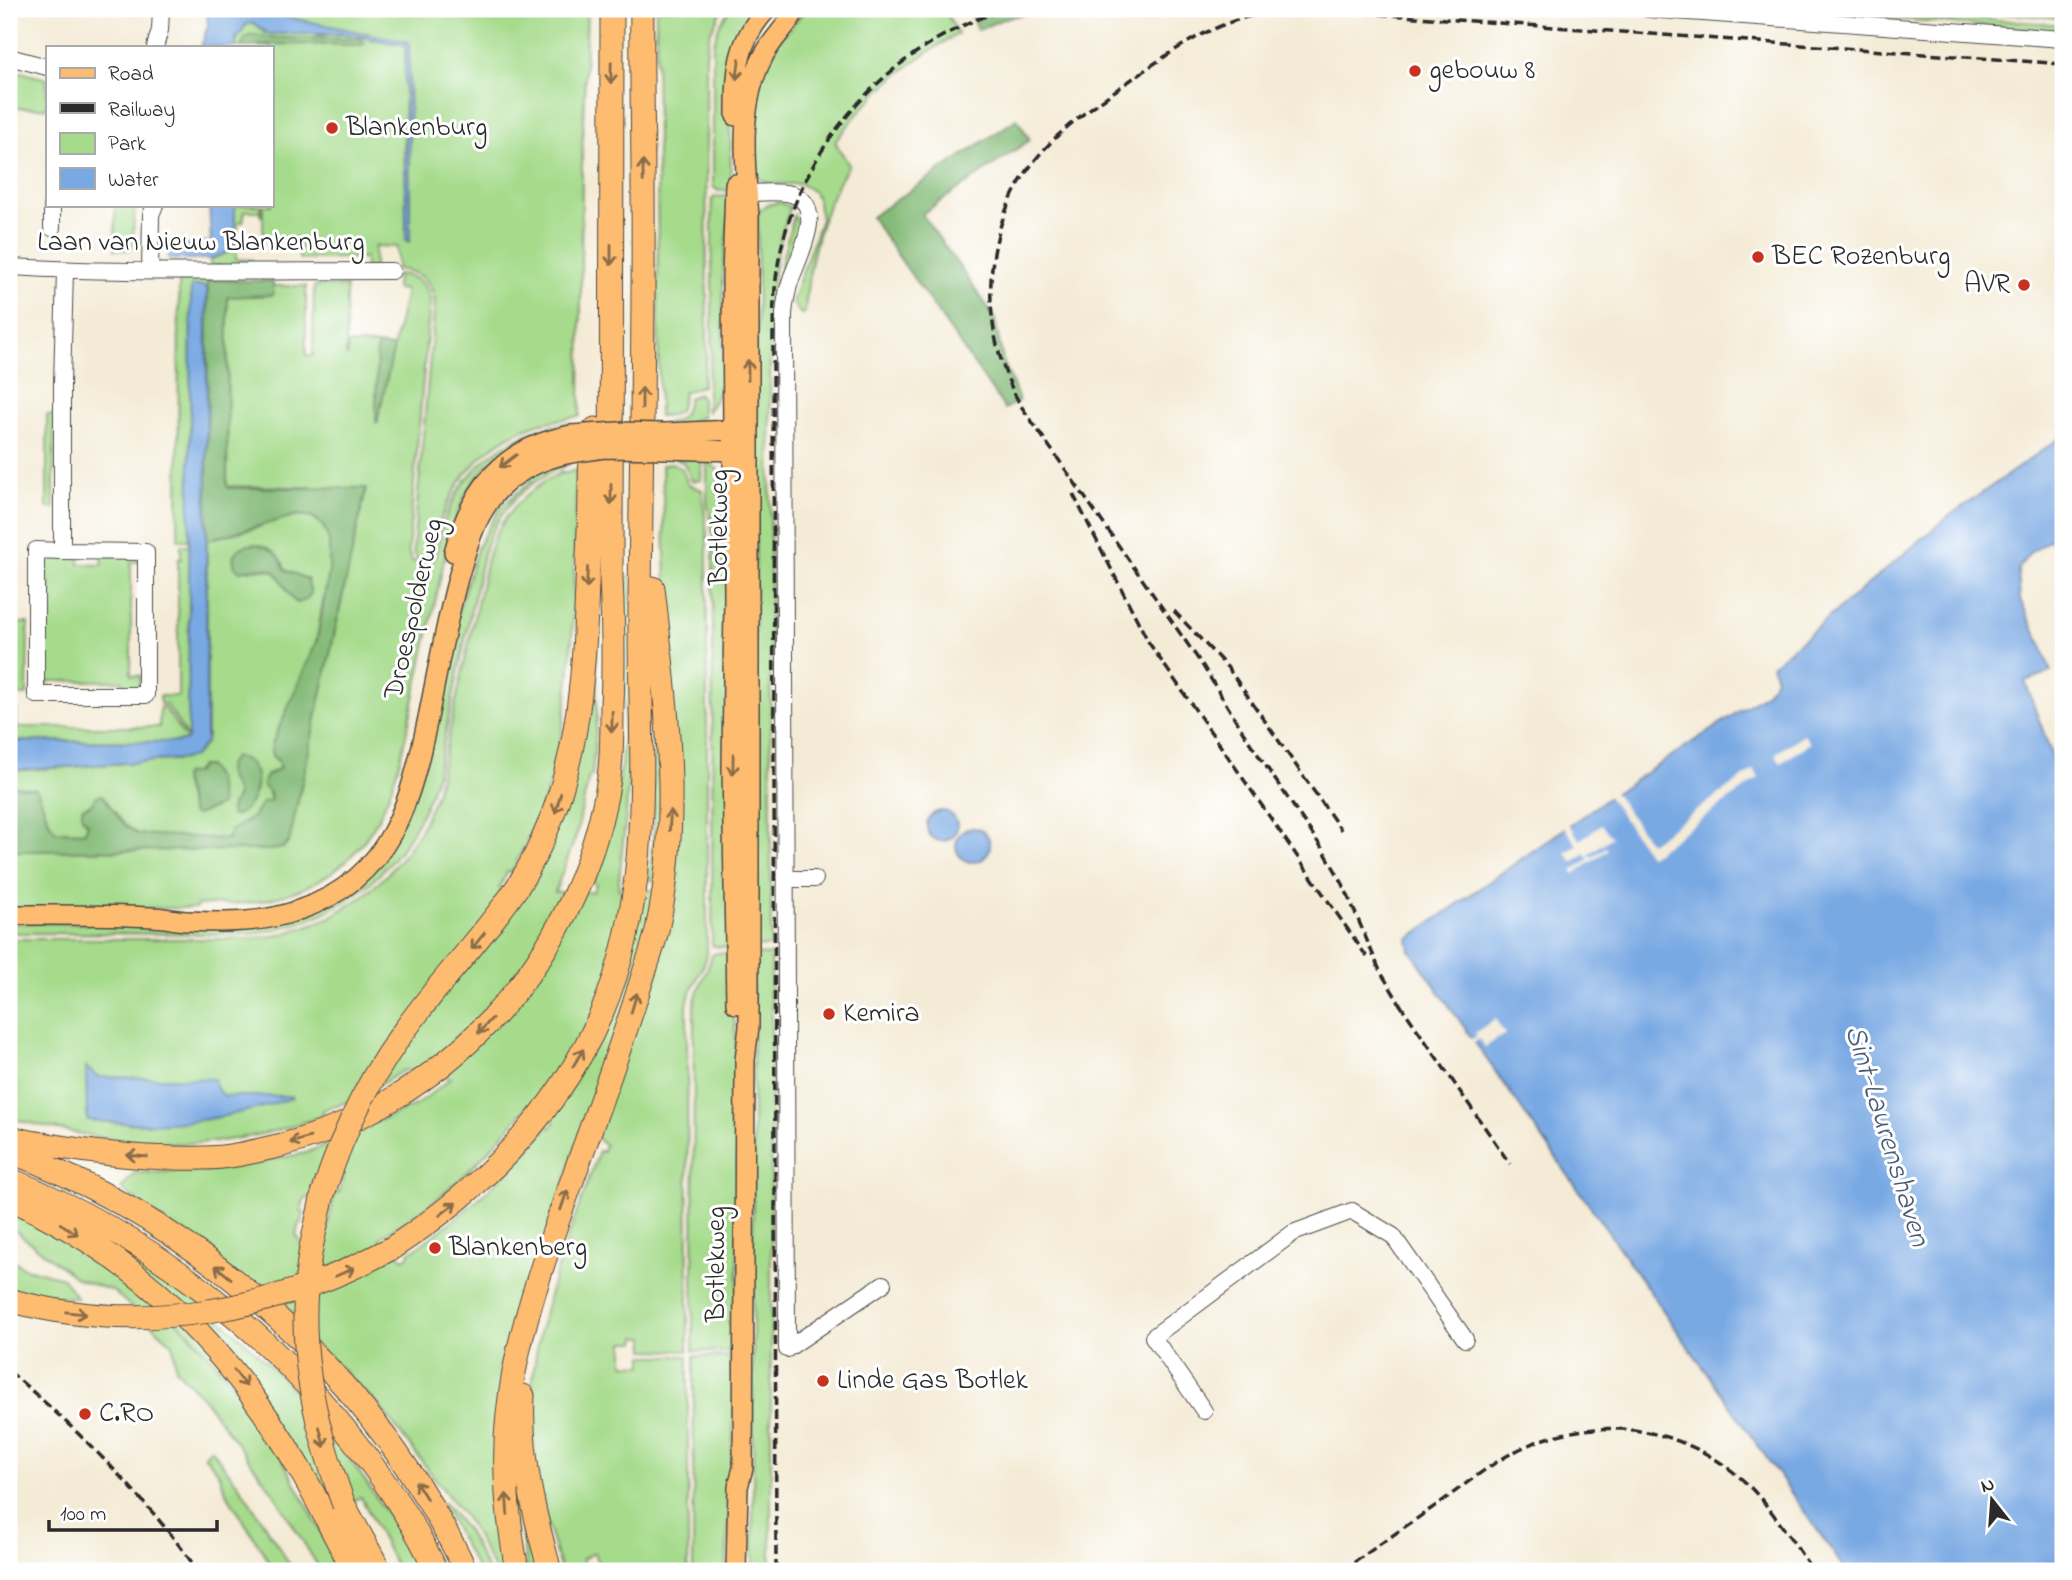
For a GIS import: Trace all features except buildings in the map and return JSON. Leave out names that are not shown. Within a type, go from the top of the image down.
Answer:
[{"type":"highway","points":[[9,1138],[139,1157],[205,1158],[240,1154],[305,1139],[353,1121],[382,1106],[426,1077],[480,1033],[510,999],[554,936],[589,863],[604,804],[612,745],[614,643],[611,578],[611,9]]},
{"type":"highway","points":[[9,1300],[69,1313],[115,1317],[205,1312],[246,1305],[310,1286],[366,1262],[444,1213],[498,1166],[541,1115],[586,1046],[602,1010],[626,937],[636,886],[642,790],[642,9]]},
{"type":"highway","points":[[380,1571],[344,1505],[328,1460],[309,1387],[304,1317],[311,1248],[323,1194],[336,1153],[355,1111],[398,1039],[496,918],[518,886],[535,859],[555,814],[578,721],[594,436],[612,353]]},
{"type":"highway","points":[[517,1571],[506,1484],[508,1414],[519,1344],[542,1265],[620,1047],[653,944],[664,888],[671,773],[642,491]]},
{"type":"highway","points":[[9,1151],[47,1165],[88,1185],[149,1220],[187,1244],[265,1307],[320,1359],[372,1419],[418,1484],[452,1541],[466,1571]]},
{"type":"highway","points":[[9,1179],[107,1226],[168,1264],[247,1324],[334,1414],[404,1511],[436,1571]]},
{"type":"highway","points":[[9,1198],[61,1223],[99,1247],[139,1277],[223,1357],[249,1390],[293,1458],[354,1571]]},
{"type":"highway","points":[[542,1265],[526,1353],[522,1415],[530,1494],[550,1571]]},
{"type":"main road","name":"Botlekweg","points":[[741,194],[737,71],[745,38],[767,9]]},
{"type":"main road","name":"Botlekweg","points":[[736,1571],[738,1487],[743,1468],[746,1060],[749,1027],[741,434],[732,278],[750,88],[763,55],[796,9]]},
{"type":"main road","name":"Droespolderweg","points":[[9,915],[155,917],[190,912],[256,909],[280,904],[321,888],[348,869],[365,852],[391,814],[407,771],[452,559],[468,509],[482,486],[509,459],[526,449],[571,444],[618,432],[733,451]]},
{"type":"main road","name":"Droespolderweg","points":[[666,441],[741,434]]},
{"type":"main road","points":[[733,451],[741,434]]},
{"type":"main road","name":"Botlekweg","points":[[733,451],[734,951],[737,1026],[746,1060]]},
{"type":"main road","name":"Botlekweg","points":[[743,1468],[749,1488],[749,1571]]},
{"type":"street","points":[[155,46],[160,30],[161,9]]},
{"type":"street","points":[[1648,9],[2063,39]]},
{"type":"street","points":[[9,57],[46,67]]},
{"type":"street","points":[[741,194],[794,195],[803,201],[810,216],[807,238],[789,286],[784,314],[787,1349],[883,1284]]},
{"type":"street","points":[[52,206],[52,228]]},
{"type":"street","points":[[150,271],[154,207]]},
{"type":"street","name":"Laan van Nieuw Blankenburg","points":[[9,267],[150,271],[392,271]]},
{"type":"street","points":[[62,551],[65,270]]},
{"type":"street","points":[[36,550],[62,551],[146,552],[146,695],[36,695],[36,550]]},
{"type":"street","points":[[787,879],[815,879]]},
{"type":"street","points":[[1204,1411],[1153,1338],[1293,1233],[1352,1211],[1393,1236],[1465,1339]]},
{"type":"green space","points":[[240,9],[587,9],[582,163],[580,416],[538,424],[516,433],[480,458],[454,492],[436,533],[431,555],[427,559],[417,559],[413,551],[435,302],[431,287],[417,274],[397,269],[397,247],[375,246],[374,268],[365,268],[365,258],[299,259],[299,239],[263,238],[263,206],[273,206],[273,46],[236,46],[242,30],[253,23],[265,33],[345,34],[405,45],[404,153],[408,242],[409,42]]},
{"type":"green space","points":[[656,9],[722,9],[710,33],[706,55],[707,353],[702,386],[684,392],[679,411],[672,415],[659,416]]},
{"type":"green space","points":[[730,9],[760,9],[730,106],[731,190],[718,191],[713,186],[713,45],[720,24]]},
{"type":"green space","points":[[806,9],[944,9],[958,34],[921,57],[890,81],[835,142],[849,165],[831,199],[818,236],[809,275],[805,313],[801,314],[792,302],[821,219],[817,198],[814,192],[801,184],[773,184],[762,181],[754,171],[751,103],[769,52]]},
{"type":"green space","points":[[969,9],[1045,9],[1003,19],[978,30]]},
{"type":"green space","points":[[1764,9],[1860,9],[2063,25],[2056,31]]},
{"type":"green space","points":[[1933,9],[2063,9],[2063,18]]},
{"type":"green space","points":[[252,35],[276,38],[361,39],[365,43],[241,46],[245,38]]},
{"type":"green space","points":[[9,69],[46,79],[46,108],[9,108]]},
{"type":"green space","points":[[1017,119],[1030,140],[922,214],[994,316],[1003,360],[1019,400],[1005,409],[871,217]]},
{"type":"green space","points":[[731,196],[723,273],[723,385],[707,413],[712,352],[712,200],[715,197]]},
{"type":"green space","points":[[779,202],[790,207],[777,252],[770,298],[771,946],[753,947],[758,212],[767,205]]},
{"type":"green space","points":[[115,206],[135,206],[132,250],[115,250]]},
{"type":"green space","points":[[235,206],[261,206],[261,217],[259,211],[245,211],[243,222],[238,222],[236,259],[252,260],[252,267],[210,265],[210,260],[235,249]]},
{"type":"green space","points":[[794,215],[799,232],[775,313],[782,260]]},
{"type":"green space","points":[[397,274],[409,276],[423,284],[430,300],[408,551],[412,561],[425,565],[434,559],[448,512],[457,494],[468,477],[482,463],[514,440],[532,432],[570,423],[571,430],[534,438],[501,454],[475,479],[458,510],[452,526],[406,737],[387,799],[374,826],[356,850],[334,871],[306,887],[270,899],[197,905],[196,908],[9,909],[9,851],[283,848],[289,842],[366,488],[227,486],[228,296],[273,295],[273,286],[306,286],[306,356],[313,356],[314,286],[346,286],[346,356],[348,344],[377,345],[377,423],[406,290],[396,289]]},
{"type":"green space","points":[[208,280],[207,286],[191,287],[190,540],[178,540],[179,281]]},
{"type":"green space","points":[[208,280],[273,281],[273,295],[228,297],[227,486],[366,488],[289,842],[283,848],[271,850],[9,851],[9,785],[36,789],[49,822],[56,831],[85,832],[88,824],[82,817],[82,808],[89,806],[97,796],[102,795],[124,824],[137,834],[228,839],[230,831],[254,816],[262,803],[271,800],[263,782],[266,776],[280,768],[271,753],[272,744],[317,640],[329,572],[329,543],[324,527],[314,517],[298,515],[207,540]]},
{"type":"green space","points":[[377,345],[394,347],[377,423],[376,422]]},
{"type":"green space","points":[[699,394],[702,400],[702,418],[688,423],[666,425],[683,415],[688,398]]},
{"type":"green space","points":[[47,415],[54,415],[54,508],[47,508]]},
{"type":"green space","points":[[674,458],[702,459],[701,480],[692,481],[684,463]]},
{"type":"green space","points":[[707,460],[720,472],[726,486],[731,948],[712,946],[713,535],[707,501]]},
{"type":"green space","points":[[570,461],[570,464],[540,478],[527,488],[496,523],[483,554],[437,773],[425,806],[409,836],[391,862],[369,884],[344,902],[315,917],[249,934],[9,933],[9,923],[145,924],[235,929],[381,864],[478,546],[500,508],[531,480],[530,478]]},
{"type":"green space","points":[[672,463],[682,469],[688,484],[702,490],[707,535],[707,955],[690,992],[687,1006],[688,1351],[645,1350],[645,1337],[637,1337],[636,1342],[624,1342],[624,1364],[643,1365],[643,1356],[688,1356],[688,1571],[601,1571],[594,1553],[582,1559],[587,1571],[561,1571],[544,1513],[534,1449],[532,1413],[539,1339],[555,1275],[599,1151],[603,1152],[605,1144],[581,1129],[526,1303],[513,1571],[495,1571],[469,1523],[380,1407],[344,1371],[185,1237],[121,1189],[134,1173],[212,1171],[306,1153],[418,1104],[451,1078],[404,1070],[361,1095],[322,1111],[324,1115],[282,1129],[204,1143],[166,1144],[90,1136],[9,1118],[9,939],[250,939],[280,935],[329,918],[362,897],[385,877],[403,856],[421,829],[436,794],[487,559],[498,530],[524,497],[548,479],[562,472],[563,474],[576,470],[571,655],[562,729],[551,778],[536,820],[511,873],[508,871],[499,888],[532,888],[540,872],[537,871],[591,629],[597,629],[597,717],[592,776],[589,776],[576,836],[555,892],[593,892],[596,884],[593,882],[614,811],[621,767],[625,696],[624,577],[631,577],[634,763],[629,767],[618,889],[677,891],[679,873],[676,873],[662,465]],"holes":[[[528,1105],[555,1122],[551,1128],[548,1126],[483,1195],[404,1259],[379,1239],[433,1202],[459,1180],[495,1144]],[[344,1178],[339,1193],[335,1192],[322,1254],[325,1255],[323,1271],[296,1235],[299,1223],[302,1223],[304,1212],[301,1211],[304,1200]]]},
{"type":"green space","points":[[306,515],[318,521],[329,541],[330,568],[315,644],[301,682],[272,744],[272,756],[278,761],[280,768],[266,775],[271,800],[232,831],[227,839],[143,836],[129,829],[113,809],[95,798],[92,804],[82,808],[82,817],[88,824],[85,832],[56,831],[52,828],[36,789],[9,785],[9,771],[184,759],[207,738],[207,540],[256,528],[289,516]],"holes":[[[283,563],[285,570],[307,579],[288,591],[273,571],[237,570]],[[201,766],[218,789],[221,805],[192,814],[183,782]]]},
{"type":"green space","points":[[256,544],[275,552],[285,570],[307,579],[311,593],[306,600],[298,603],[294,601],[276,572],[271,569],[240,571],[235,567],[235,553],[246,546]]},
{"type":"green space","points":[[181,545],[190,545],[190,730],[186,740],[9,741],[9,716],[13,716],[13,709],[17,709],[17,727],[159,727],[160,707],[164,707],[184,736],[186,735],[166,704],[160,704],[160,696],[178,696],[178,559],[181,559]]},
{"type":"green space","points":[[79,554],[79,564],[102,565],[103,555],[132,555],[140,562],[131,562],[131,675],[141,676],[138,688],[123,691],[123,681],[48,681],[48,690],[42,687],[41,619],[50,619],[50,584],[41,584],[43,558]]},
{"type":"green space","points":[[9,623],[28,623],[27,695],[17,695],[16,700],[9,700]]},
{"type":"green space","points":[[653,671],[664,734],[657,881],[649,880],[654,826]]},
{"type":"green space","points":[[235,757],[252,766],[256,785],[249,804],[234,816],[230,810],[237,795],[227,770],[230,761]]},
{"type":"green space","points":[[201,766],[208,766],[217,780],[221,805],[196,815],[192,814],[183,778],[185,774],[195,773]]},
{"type":"green space","points":[[731,953],[737,1064],[738,1345],[729,1352],[693,1351],[694,1006],[712,955]]},
{"type":"green space","points":[[753,954],[771,955],[771,1571],[753,1571]]},
{"type":"green space","points":[[9,1207],[107,1264],[192,1335],[262,1421],[342,1571],[321,1571],[273,1492],[203,1398],[176,1369],[173,1344],[113,1291],[77,1279],[9,1226]]},
{"type":"green space","points":[[103,1238],[192,1296],[260,1355],[348,1457],[398,1532],[419,1571],[398,1571],[361,1497],[330,1510],[309,1467]]},
{"type":"green space","points":[[9,1256],[22,1267],[63,1278],[77,1298],[57,1296],[55,1299],[9,1291]]},
{"type":"green space","points":[[694,1356],[729,1357],[730,1374],[736,1375],[726,1571],[693,1571]]},
{"type":"green space","points":[[518,1425],[546,1571],[528,1571],[524,1553],[518,1499]]},
{"type":"green space","points":[[211,1449],[243,1491],[294,1571],[275,1571],[227,1494],[217,1470],[204,1455]]},
{"type":"green space","points":[[444,1503],[467,1531],[488,1571],[478,1571],[442,1504]]},
{"type":"water","points":[[207,9],[257,11],[409,42],[410,241],[406,240],[405,45],[345,34],[269,34],[253,23],[245,25],[241,34],[236,37],[236,46],[201,46],[208,25]]},
{"type":"water","points":[[209,206],[235,206],[235,249],[211,259],[168,259],[168,245],[201,245],[202,242],[211,242]]},
{"type":"water","points":[[191,286],[207,286],[206,743],[194,756],[184,759],[9,771],[9,741],[178,742],[186,740],[188,736]]},
{"type":"water","name":"Sint-Laurenshaven","points":[[2063,436],[2063,479],[2056,485],[2063,496],[2063,531],[2030,553],[2018,569],[2020,600],[2051,672],[2025,681],[2063,786],[2063,1571],[1846,1571],[1410,950],[1408,939],[1605,800],[1765,694],[1776,679],[1772,665],[1949,516]]},
{"type":"water","points":[[942,811],[953,815],[957,826],[953,837],[942,841],[931,837],[927,826],[931,815]]},
{"type":"water","points":[[973,828],[985,833],[990,845],[985,857],[973,862],[961,857],[956,845],[961,833]]},
{"type":"water","points":[[86,1067],[96,1076],[102,1077],[214,1079],[218,1091],[225,1096],[292,1098],[240,1113],[191,1121],[142,1124],[87,1120]]},
{"type":"pier","points":[[1804,734],[1810,743],[1781,763],[1775,754]]},
{"type":"pier","points":[[1754,770],[1759,778],[1650,856],[1607,795],[1613,791],[1650,843]]},
{"type":"pier","points":[[1567,822],[1580,840],[1601,825],[1612,837],[1589,854],[1592,857],[1606,847],[1608,850],[1574,874],[1572,871],[1589,859],[1585,853],[1573,862],[1566,853],[1577,845],[1563,825]]},
{"type":"pier","points":[[1495,1019],[1505,1034],[1485,1047],[1479,1039],[1470,1045],[1468,1041],[1477,1036],[1475,1033]]},
{"type":"railway","points":[[776,1571],[773,343],[778,267],[792,212],[810,172],[833,135],[860,101],[892,71],[927,45],[965,25],[1006,9]]},
{"type":"railway","points":[[1334,11],[2063,64]]},
{"type":"railway","points":[[1342,11],[1271,13],[1247,17],[1217,28],[1162,59],[1074,121],[1041,153],[1021,181],[1006,211],[996,243],[991,276],[991,310],[1006,375],[1021,406],[1203,666],[1248,740],[1324,851],[1343,884],[1380,971],[1403,1009]]},
{"type":"railway","points":[[1073,494],[1149,643],[1367,957]]},
{"type":"railway","points":[[1174,611],[1228,668],[1341,830]]},
{"type":"railway","points":[[1399,1003],[1510,1164]]},
{"type":"railway","points":[[9,1371],[110,1465],[157,1517],[198,1571]]},
{"type":"railway","points":[[1342,1571],[1479,1474],[1522,1448],[1551,1437],[1609,1429],[1639,1431],[1667,1437],[1695,1448],[1721,1463],[1745,1482],[1764,1503],[1813,1571]]},
{"type":"place","name":"gebouw 8","points":[[1415,71]]},
{"type":"place","name":"Blankenburg","points":[[332,128]]},
{"type":"place","name":"BEC Rozenburg","points":[[1758,257]]},
{"type":"place","name":"AVR","points":[[2024,285]]},
{"type":"place","name":"Kemira","points":[[829,1014]]},
{"type":"place","name":"Blankenberg","points":[[435,1248]]},
{"type":"place","name":"Linde Gas Botlek","points":[[823,1381]]},
{"type":"place","name":"C.RO","points":[[85,1414]]}]
